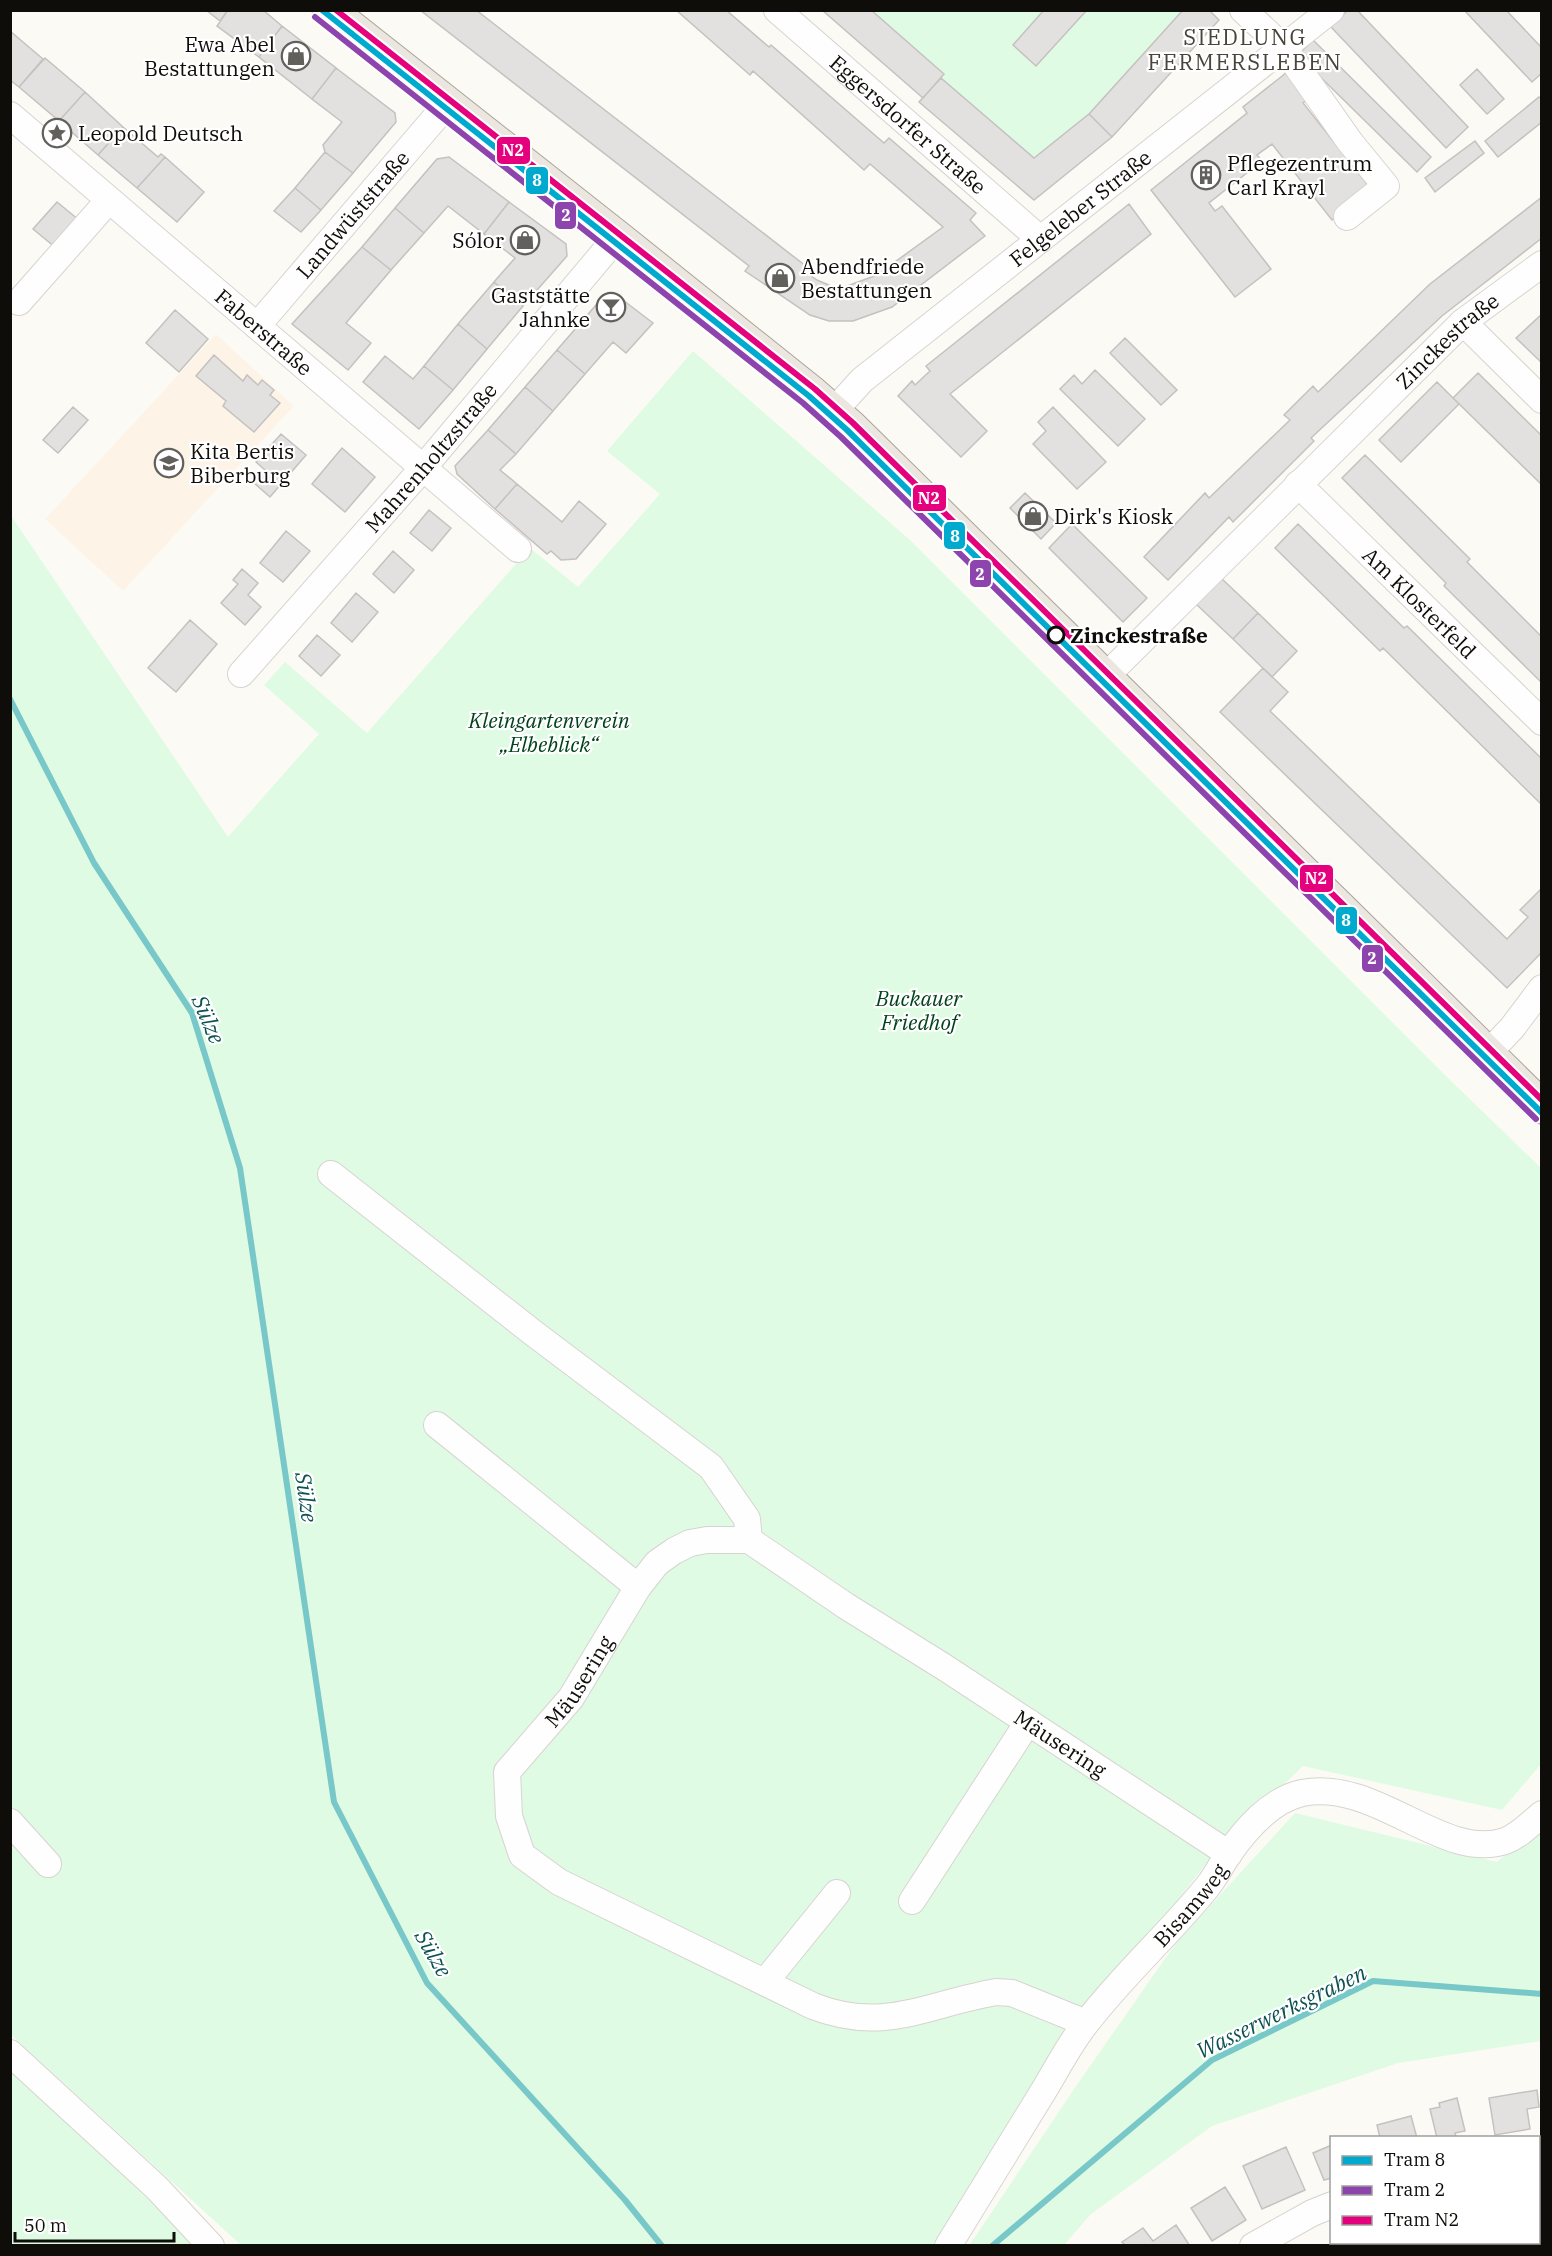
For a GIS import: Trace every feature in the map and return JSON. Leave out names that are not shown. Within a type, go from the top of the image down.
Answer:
[{"type":"main road","points":[[329,10],[617,237],[833,412],[1542,1107]]},
{"type":"street","name":"Eggersdorfer Straße","points":[[777,10],[1040,238]]},
{"type":"street","points":[[1243,10],[1284,48],[1350,141],[1386,186],[1347,217]]},
{"type":"street","name":"Felgeleber Straße","points":[[833,412],[862,380],[1331,10]]},
{"type":"street","name":"Landwüststraße","points":[[257,326],[448,103]]},
{"type":"street","name":"Faberstraße","points":[[10,115],[518,549]]},
{"type":"street","points":[[19,302],[109,200]]},
{"type":"street","name":"Mahrenholtzstraße","points":[[241,674],[423,468],[617,237]]},
{"type":"street","name":"Zinckestraße","points":[[1105,677],[1463,322],[1542,264]]},
{"type":"street","points":[[1463,322],[1542,400]]},
{"type":"street","name":"Am Klosterfeld","points":[[1298,484],[1542,722]]},
{"type":"street","points":[[1487,1054],[1512,1028],[1542,988]]},
{"type":"street","points":[[331,1174],[532,1332],[711,1467],[747,1519],[749,1540]]},
{"type":"street","points":[[437,1425],[638,1587]]},
{"type":"street","name":"Mäusering","points":[[1086,2023],[1012,1993],[996,1992],[893,2018],[848,2017],[813,2006],[559,1882],[522,1855],[509,1816],[507,1772],[572,1698],[638,1587],[657,1563],[690,1543],[707,1540],[749,1540],[1229,1854]]},
{"type":"street","points":[[912,1901],[1028,1722]]},
{"type":"street","name":"Bisamweg","points":[[948,2246],[1086,2023],[1209,1885],[1229,1854],[1259,1817],[1280,1802],[1302,1793],[1326,1791],[1355,1796],[1396,1812],[1448,1838],[1474,1845],[1494,1844],[1508,1840],[1542,1814]]},
{"type":"street","points":[[10,1822],[48,1864]]},
{"type":"street","points":[[765,1982],[837,1893]]},
{"type":"street","points":[[10,2053],[157,2188],[211,2246]]},
{"type":"street","points":[[1253,2246],[1312,2213],[1330,2206]]},
{"type":"shaded area","name":"Kita Bertis Biberburg","points":[[216,334],[294,406],[123,591],[45,519]]},
{"type":"green space","points":[[871,11],[1044,11],[1013,45],[1036,66],[1087,11],[1183,11],[1089,114],[1034,158],[941,78]]},
{"type":"green space","points":[[693,351],[910,540],[1446,1076],[1541,1168],[1541,1764],[1502,1810],[1303,1766],[1220,1846],[1051,2062],[937,2245],[241,2245],[11,2035],[10,514],[228,837],[319,734],[264,685],[285,662],[367,733],[530,548],[578,587],[660,494],[607,451]]},
{"type":"green space","points":[[1295,1813],[1497,1862],[1541,1825],[1541,2041],[1398,2063],[1212,2126],[1091,2214],[1064,2245],[969,2246],[1074,2089],[1176,1943]]},
{"type":"green space","points":[[11,2068],[196,2245],[11,2245]]},
{"type":"building","points":[[206,10],[228,10],[220,21]]},
{"type":"building","points":[[228,10],[263,10],[282,26],[259,57],[217,26]]},
{"type":"building","points":[[420,10],[476,10],[807,267],[804,271],[831,286],[847,286],[877,275],[943,227],[870,164],[864,170],[753,71],[750,75],[676,10],[726,10],[769,47],[771,45],[884,143],[889,138],[976,213],[970,220],[985,236],[892,307],[853,321],[829,321],[810,315],[745,271],[749,266]]},
{"type":"building","points":[[822,10],[871,10],[944,74],[923,98]]},
{"type":"building","points":[[1044,10],[1087,10],[1036,66],[1013,45]]},
{"type":"building","points":[[1183,10],[1209,10],[1219,20],[1112,137],[1089,114]]},
{"type":"building","points":[[1348,10],[1357,10],[1468,127],[1446,148],[1331,27]]},
{"type":"building","points":[[1464,10],[1506,10],[1542,48],[1542,73],[1532,82]]},
{"type":"building","points":[[282,26],[336,68],[312,99],[259,57]]},
{"type":"building","points":[[10,31],[43,59],[19,87],[10,80]]},
{"type":"building","points":[[1313,40],[1431,157],[1417,172],[1298,55]]},
{"type":"building","points":[[45,58],[85,92],[59,121],[19,87]]},
{"type":"building","points":[[336,68],[395,113],[396,122],[353,173],[325,152],[323,145],[342,122],[312,99]]},
{"type":"building","points":[[1477,69],[1504,99],[1487,114],[1460,85]]},
{"type":"building","name":"Pflegezentrum Carl Krayl","points":[[1286,73],[1307,100],[1303,103],[1371,189],[1332,220],[1272,144],[1257,155],[1262,161],[1209,203],[1215,211],[1222,206],[1271,269],[1235,297],[1151,190],[1247,113],[1243,107]]},
{"type":"building","points":[[941,78],[1034,158],[1089,114],[1112,137],[1034,200],[919,102]]},
{"type":"building","points":[[85,92],[123,127],[98,155],[59,121]]},
{"type":"building","points":[[1539,97],[1542,99],[1542,122],[1498,157],[1485,141]]},
{"type":"building","points":[[123,127],[158,157],[161,154],[165,157],[137,188],[98,155]]},
{"type":"building","points":[[1475,141],[1484,153],[1435,192],[1425,178]]},
{"type":"building","points":[[325,152],[353,173],[321,210],[295,188]]},
{"type":"building","points":[[165,157],[204,192],[177,222],[137,188]]},
{"type":"building","points":[[449,157],[509,202],[484,234],[448,206],[424,233],[395,208],[437,159]]},
{"type":"building","points":[[295,188],[321,210],[301,232],[274,211]]},
{"type":"building","points":[[1542,197],[1542,238],[1442,316],[1311,438],[1314,441],[1233,522],[1229,517],[1168,580],[1144,557],[1205,493],[1209,498],[1290,420],[1284,415],[1313,386],[1318,392],[1430,284]]},
{"type":"building","points":[[57,202],[79,220],[56,248],[33,229]]},
{"type":"building","points":[[509,202],[566,244],[567,256],[523,306],[494,282],[515,258],[484,234]]},
{"type":"building","points":[[1129,204],[1151,234],[950,394],[987,431],[961,457],[898,396],[912,381],[915,385],[930,371],[926,366]]},
{"type":"building","points":[[395,208],[424,233],[391,270],[362,247]]},
{"type":"building","points":[[362,247],[391,270],[346,323],[371,343],[348,370],[292,324]]},
{"type":"building","points":[[494,282],[523,306],[487,349],[458,324]]},
{"type":"building","points":[[615,294],[653,323],[626,353],[613,342],[585,374],[557,350],[603,297]]},
{"type":"building","points":[[175,310],[208,339],[179,372],[146,343]]},
{"type":"building","points":[[1542,314],[1542,363],[1516,338]]},
{"type":"building","points":[[458,324],[487,349],[453,390],[424,366]]},
{"type":"building","points":[[1125,338],[1177,390],[1161,405],[1110,353]]},
{"type":"building","points":[[557,350],[585,374],[553,411],[525,387]]},
{"type":"building","points":[[214,355],[243,381],[247,375],[258,385],[262,380],[274,390],[270,395],[280,403],[254,432],[223,406],[226,401],[196,376]]},
{"type":"building","points":[[385,356],[413,379],[424,366],[453,390],[419,429],[363,382]]},
{"type":"building","points":[[1095,370],[1145,419],[1118,446],[1060,389],[1074,375],[1082,384]]},
{"type":"building","points":[[1478,373],[1542,436],[1542,485],[1453,398]]},
{"type":"building","points":[[1437,382],[1459,404],[1401,462],[1379,440]]},
{"type":"building","points":[[525,387],[553,411],[516,454],[488,430]]},
{"type":"building","points":[[73,407],[88,420],[58,453],[43,440]]},
{"type":"building","points":[[1053,407],[1106,462],[1077,489],[1033,444],[1046,431],[1038,422]]},
{"type":"building","points":[[488,430],[516,454],[500,470],[517,484],[495,509],[457,474],[455,466]]},
{"type":"building","points":[[281,434],[306,455],[270,497],[254,483],[265,470],[256,462]]},
{"type":"building","points":[[342,448],[375,477],[345,512],[312,484]]},
{"type":"building","points":[[1365,455],[1470,559],[1467,562],[1542,637],[1542,683],[1444,586],[1446,583],[1342,478]]},
{"type":"building","points":[[517,484],[562,522],[579,501],[606,524],[576,559],[561,560],[551,551],[547,554],[495,509]]},
{"type":"building","name":"Dirk's Kiosk","points":[[1025,493],[1056,523],[1041,539],[1010,508]]},
{"type":"building","points":[[429,510],[451,528],[432,551],[410,533]]},
{"type":"building","points":[[1072,524],[1147,598],[1123,622],[1049,548]]},
{"type":"building","points":[[1298,524],[1404,628],[1407,626],[1542,759],[1542,805],[1383,648],[1380,651],[1275,548]]},
{"type":"building","points":[[286,531],[310,551],[283,582],[260,563]]},
{"type":"building","points":[[393,551],[414,570],[394,593],[373,574]]},
{"type":"building","points":[[242,569],[258,583],[248,595],[261,607],[245,625],[221,603],[238,584],[233,580]]},
{"type":"building","points":[[1221,578],[1258,613],[1233,639],[1196,604]]},
{"type":"building","points":[[356,593],[378,612],[352,642],[331,623]]},
{"type":"building","points":[[1258,613],[1297,651],[1272,677],[1233,639]]},
{"type":"building","points":[[190,620],[217,644],[176,692],[148,668]]},
{"type":"building","points":[[317,635],[340,655],[321,676],[299,656]]},
{"type":"building","points":[[1263,668],[1288,692],[1270,711],[1507,939],[1528,917],[1520,910],[1542,888],[1542,952],[1507,988],[1220,712]]},
{"type":"building","points":[[1537,2090],[1539,2107],[1527,2109],[1530,2129],[1495,2135],[1489,2098]]},
{"type":"building","points":[[1457,2098],[1465,2131],[1455,2133],[1456,2136],[1437,2136],[1430,2109],[1440,2107],[1439,2103]]},
{"type":"building","points":[[1411,2116],[1416,2136],[1380,2136],[1377,2125]]},
{"type":"building","points":[[1330,2146],[1330,2178],[1324,2180],[1313,2153]]},
{"type":"building","points":[[1286,2147],[1305,2190],[1262,2209],[1243,2166]]},
{"type":"building","points":[[1225,2187],[1246,2220],[1212,2241],[1191,2208]]},
{"type":"building","points":[[1176,2225],[1190,2246],[1126,2246],[1122,2242],[1143,2228],[1153,2241]]},
{"type":"waterway","name":"Sülze","points":[[10,699],[94,863],[192,1013],[240,1168],[334,1802],[427,1983],[625,2200],[662,2246]]},
{"type":"waterway","name":"Wasserwerksgraben","points":[[992,2246],[1212,2060],[1373,1981],[1542,1994]]},
{"type":"tram line","name":"8","points":[[322,10],[809,396],[847,430],[1542,1113]]},
{"type":"tram line","name":"N2","points":[[336,10],[815,389],[853,423],[1542,1100]]},
{"type":"tram line","name":"2","points":[[315,17],[803,403],[841,437],[1536,1119]]},
{"type":"place","name":"Ewa Abel Bestattungen","points":[[296,56]]},
{"type":"place","name":"Leopold Deutsch","points":[[57,133]]},
{"type":"place","name":"Pflegezentrum Carl Krayl","points":[[1206,175]]},
{"type":"place","name":"Sólor","points":[[525,240]]},
{"type":"place","name":"Abendfriede Bestattungen","points":[[780,278]]},
{"type":"place","name":"Gaststätte Jahnke","points":[[611,307]]},
{"type":"place","name":"Kita Bertis Biberburg","points":[[169,463]]},
{"type":"place","name":"Dirk's Kiosk","points":[[1033,516]]},
{"type":"place","name":"Zinckestraße","points":[[1056,635]]},
{"type":"district","name":"SIEDLUNG FERMERSLEBEN","points":[[1245,48]]},
{"type":"park label","name":"Kleingartenverein „Elbeblick“","points":[[549,732]]},
{"type":"park label","name":"Buckauer Friedhof","points":[[919,1010]]}]
